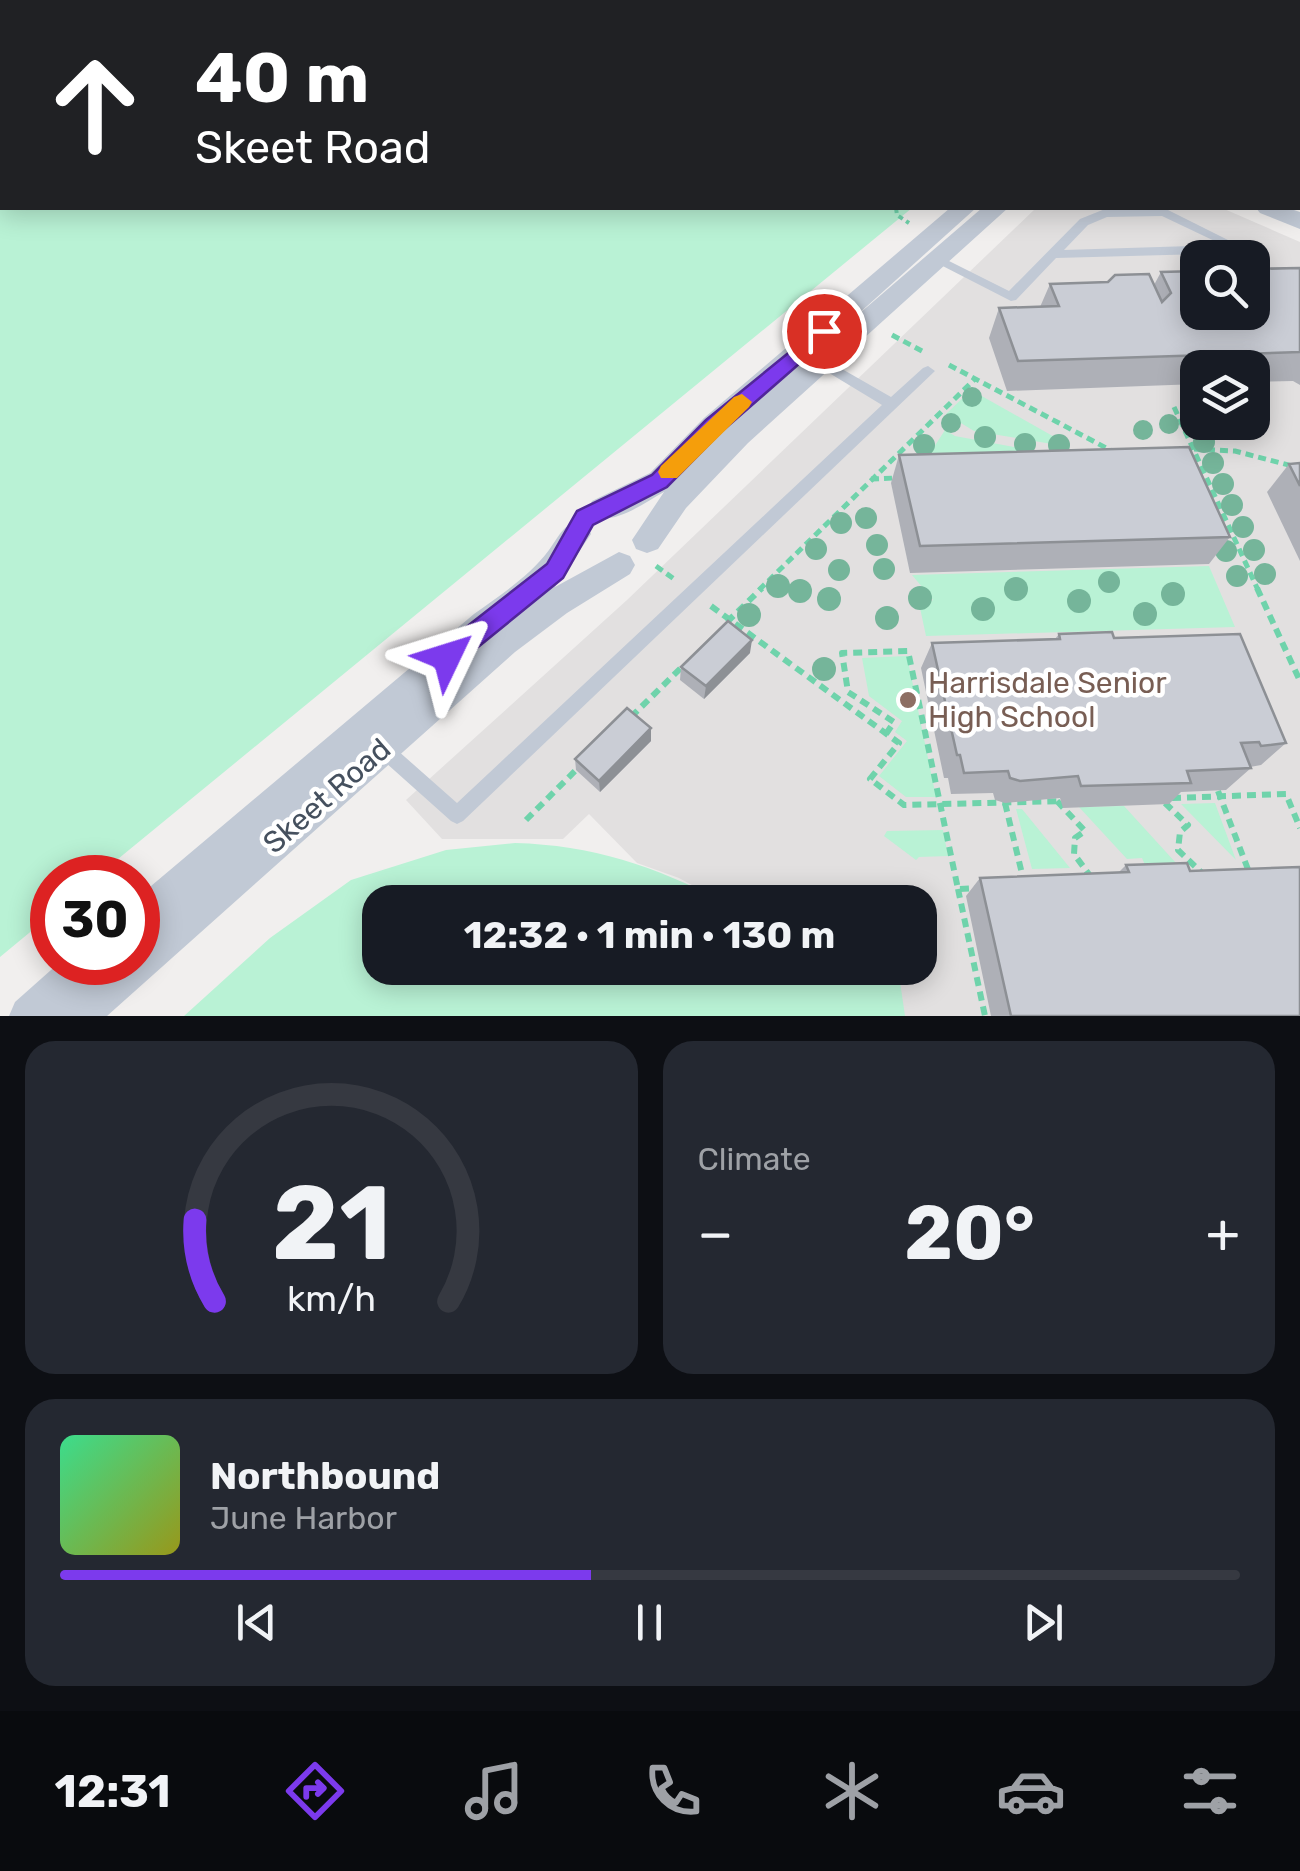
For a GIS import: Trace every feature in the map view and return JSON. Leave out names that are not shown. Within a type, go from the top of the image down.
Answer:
[{"type":"street","points":[[962,210],[714,426],[660,481],[585,518],[576,534],[578,548],[587,558],[602,565],[618,565],[652,553],[674,500],[712,461],[994,210]]},
{"type":"street","points":[[1273,210],[1300,221]]},
{"type":"street","points":[[603,509],[620,508],[635,514],[645,526],[652,553]]},
{"type":"street","name":"Skeet Road","points":[[160,903],[475,632],[539,587],[555,571],[576,534]]},
{"type":"street","name":"Skeet Road","points":[[160,942],[503,642],[556,602],[618,565]]},
{"type":"street","points":[[28,1016],[64,985]]},
{"type":"street","name":"Skeet Road","points":[[76,1016],[111,985]]},
{"type":"lane","points":[[937,260],[1011,297],[1084,222],[1106,213],[1164,212],[1240,249],[1053,254]]},
{"type":"lane","points":[[821,362],[892,404]]},
{"type":"lane","points":[[382,748],[458,815],[928,371]]},
{"type":"path","points":[[867,322],[924,352]]},
{"type":"path","points":[[941,361],[1121,455]]},
{"type":"path","points":[[717,632],[975,379]]},
{"type":"path","points":[[1174,407],[1300,680]]},
{"type":"path","points":[[1194,449],[1235,452],[1300,468]]},
{"type":"path","points":[[1187,471],[1204,470]]},
{"type":"path","points":[[871,479],[909,478]]},
{"type":"path","points":[[652,553],[692,592],[899,743],[870,779],[904,806],[1074,800]]},
{"type":"path","points":[[886,734],[894,722],[848,692],[842,654],[908,651],[985,1016]]},
{"type":"path","points":[[628,720],[692,658]]},
{"type":"path","points":[[526,820],[589,758]]},
{"type":"path","points":[[1219,793],[1250,877],[1236,878]]},
{"type":"path","points":[[1189,880],[1207,879],[1178,850],[1180,832],[1188,826],[1160,798],[1219,793],[1286,794],[1300,828]]},
{"type":"path","points":[[1057,801],[1084,831],[1075,838],[1074,854],[1096,883],[1078,884]]},
{"type":"path","points":[[1004,803],[1025,886],[1008,887]]},
{"type":"path","points":[[958,889],[992,888]]},
{"type":"shaded area","name":"Harrisdale Senior High School","points":[[1034,210],[1227,210],[1300,242],[1300,1016],[844,1016],[815,985],[937,985],[937,885],[692,885],[637,863],[589,814],[563,839],[442,839],[406,800],[627,600]]},
{"type":"green space","points":[[0,210],[910,210],[123,855],[30,855],[30,932],[0,957]]},
{"type":"green space","points":[[971,390],[1058,439],[1052,444],[974,431],[946,414]]},
{"type":"green space","points":[[945,430],[955,436],[1057,455],[895,471],[934,447]]},
{"type":"green space","points":[[1209,566],[1235,627],[926,636],[920,608],[933,600],[912,575]]},
{"type":"green space","points":[[907,656],[936,797],[906,797],[879,776],[907,741],[895,732],[902,721],[869,696],[862,658]]},
{"type":"green space","points":[[1215,803],[1236,860],[1181,804]]},
{"type":"green space","points":[[1124,806],[1176,863],[1145,865],[1142,858],[1127,859],[1079,807]]},
{"type":"green space","points":[[1016,809],[1022,809],[1070,868],[1032,869]]},
{"type":"green space","points":[[943,830],[948,856],[916,860],[884,836],[887,831]]},
{"type":"green space","points":[[515,843],[570,848],[648,868],[688,885],[362,885],[362,985],[900,985],[905,1016],[184,1016],[270,938],[351,880],[446,850]]},
{"type":"building","points":[[1300,268],[1300,352],[1180,350],[1180,356],[1018,361],[999,308],[1059,306],[1050,284],[1108,282],[1115,275],[1149,274],[1162,302],[1171,293],[1161,272],[1180,271],[1180,330],[1270,330],[1270,269]]},
{"type":"building","points":[[1189,447],[1230,537],[920,546],[899,455]]},
{"type":"building","points":[[1300,463],[1300,486],[1289,464]]},
{"type":"building","points":[[728,621],[752,640],[706,686],[681,667]]},
{"type":"building","points":[[1112,632],[1114,638],[1240,634],[1286,743],[1241,743],[1251,768],[1187,771],[1191,783],[1081,786],[1078,776],[1020,781],[1010,778],[1008,771],[964,773],[932,643],[1060,639],[1059,634]]},
{"type":"building","points":[[627,708],[651,728],[599,781],[575,759]]},
{"type":"building","points":[[1187,863],[1190,871],[1300,867],[1300,1016],[1011,1016],[980,878],[1129,872],[1126,865]]},
{"type":"slow traffic","points":[[669,472],[742,402]]},
{"type":"place","name":"Harrisdale Senior High School","points":[[908,700]]},
{"type":"route","points":[[447,657],[555,571],[585,518],[660,481],[714,426],[824,331]]}]
